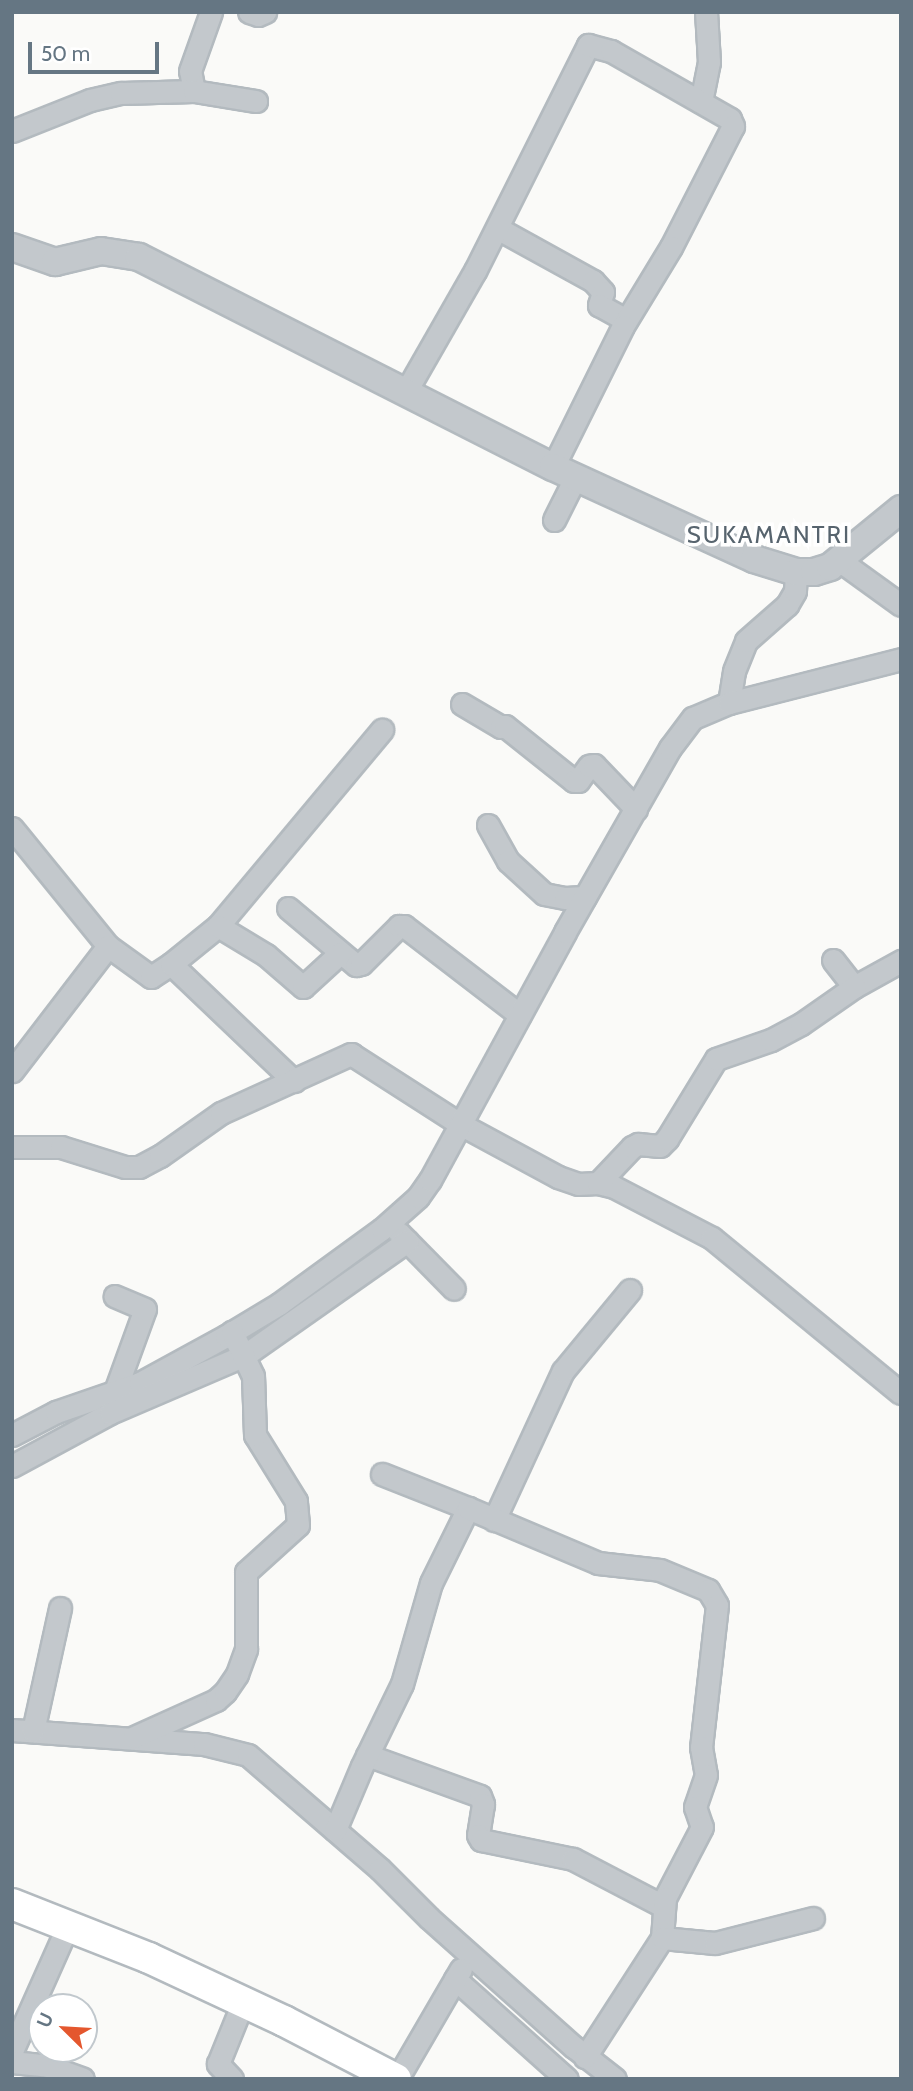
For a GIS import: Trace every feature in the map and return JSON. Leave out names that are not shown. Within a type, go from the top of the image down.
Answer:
[{"type":"main road","points":[[12,1904],[68,1925],[243,2002],[396,2079]]},
{"type":"street","points":[[194,91],[190,71],[211,12]]},
{"type":"street","points":[[249,12],[258,15],[265,12]]},
{"type":"street","points":[[701,102],[709,62],[706,12]]},
{"type":"street","points":[[405,393],[497,228],[588,45],[611,51],[730,119],[733,126],[674,241],[626,320],[564,473],[554,520]]},
{"type":"street","points":[[12,131],[102,96],[194,91],[256,101]]},
{"type":"street","points":[[497,228],[593,281],[603,292],[599,305],[626,320]]},
{"type":"street","points":[[12,247],[55,262],[101,251],[139,257],[564,473],[737,552],[796,572],[814,572],[840,561],[901,509]]},
{"type":"street","points":[[840,561],[901,605]]},
{"type":"street","points":[[729,703],[734,671],[746,641],[788,605],[796,591],[796,572]]},
{"type":"street","points":[[12,1435],[110,1413],[239,1343],[279,1304],[398,1232],[430,1180],[585,897],[686,725],[693,718],[729,703],[901,659]]},
{"type":"street","points":[[462,704],[501,727],[505,726],[574,780],[577,781],[589,766],[594,765],[636,809]]},
{"type":"street","points":[[12,828],[108,946],[151,977],[218,926],[382,730]]},
{"type":"street","points":[[488,825],[508,861],[544,894],[565,898],[585,897]]},
{"type":"street","points":[[288,908],[340,953],[359,965],[399,926],[404,926],[520,1015]]},
{"type":"street","points":[[218,926],[266,955],[303,987],[340,953]]},
{"type":"street","points":[[12,1071],[108,946]]},
{"type":"street","points":[[832,960],[854,987]]},
{"type":"street","points":[[598,1183],[632,1147],[638,1144],[660,1146],[667,1139],[716,1059],[771,1040],[802,1024],[854,987],[901,961]]},
{"type":"street","points":[[171,964],[294,1080]]},
{"type":"street","points":[[12,1147],[61,1147],[124,1167],[138,1167],[160,1156],[221,1113],[351,1054],[460,1124],[569,1182],[598,1183],[614,1187],[712,1238],[901,1393]]},
{"type":"street","points":[[398,1232],[454,1289]]},
{"type":"street","points":[[495,1520],[563,1371],[630,1290]]},
{"type":"street","points":[[114,1394],[145,1309],[115,1296]]},
{"type":"street","points":[[12,1466],[60,1424],[114,1394],[239,1343]]},
{"type":"street","points":[[132,1738],[216,1700],[225,1692],[237,1674],[246,1649],[246,1573],[298,1525],[296,1501],[255,1435],[253,1376],[239,1343]]},
{"type":"street","points":[[382,1474],[598,1563],[668,1572],[708,1590],[715,1599],[716,1612],[701,1747],[705,1775],[695,1807],[702,1827],[663,1906],[662,1938],[579,2069]]},
{"type":"street","points":[[335,1830],[367,1755],[402,1684],[431,1583],[468,1508]]},
{"type":"street","points":[[60,1608],[23,1731],[204,1744],[240,1750],[257,1761],[335,1830],[463,1966],[579,2069],[615,2079]]},
{"type":"street","points":[[367,1755],[480,1796],[483,1804],[478,1835],[481,1840],[573,1859],[663,1906]]},
{"type":"street","points":[[662,1938],[715,1943],[813,1918]]},
{"type":"street","points":[[12,2051],[68,1925]]},
{"type":"street","points":[[463,1966],[579,2069]]},
{"type":"street","points":[[396,2079],[463,1966]]},
{"type":"street","points":[[232,2079],[218,2064],[243,2002]]},
{"type":"street","points":[[12,2062],[48,2066],[83,2079]]},
{"type":"district","name":"SUKAMANTRI","points":[[769,535]]}]
